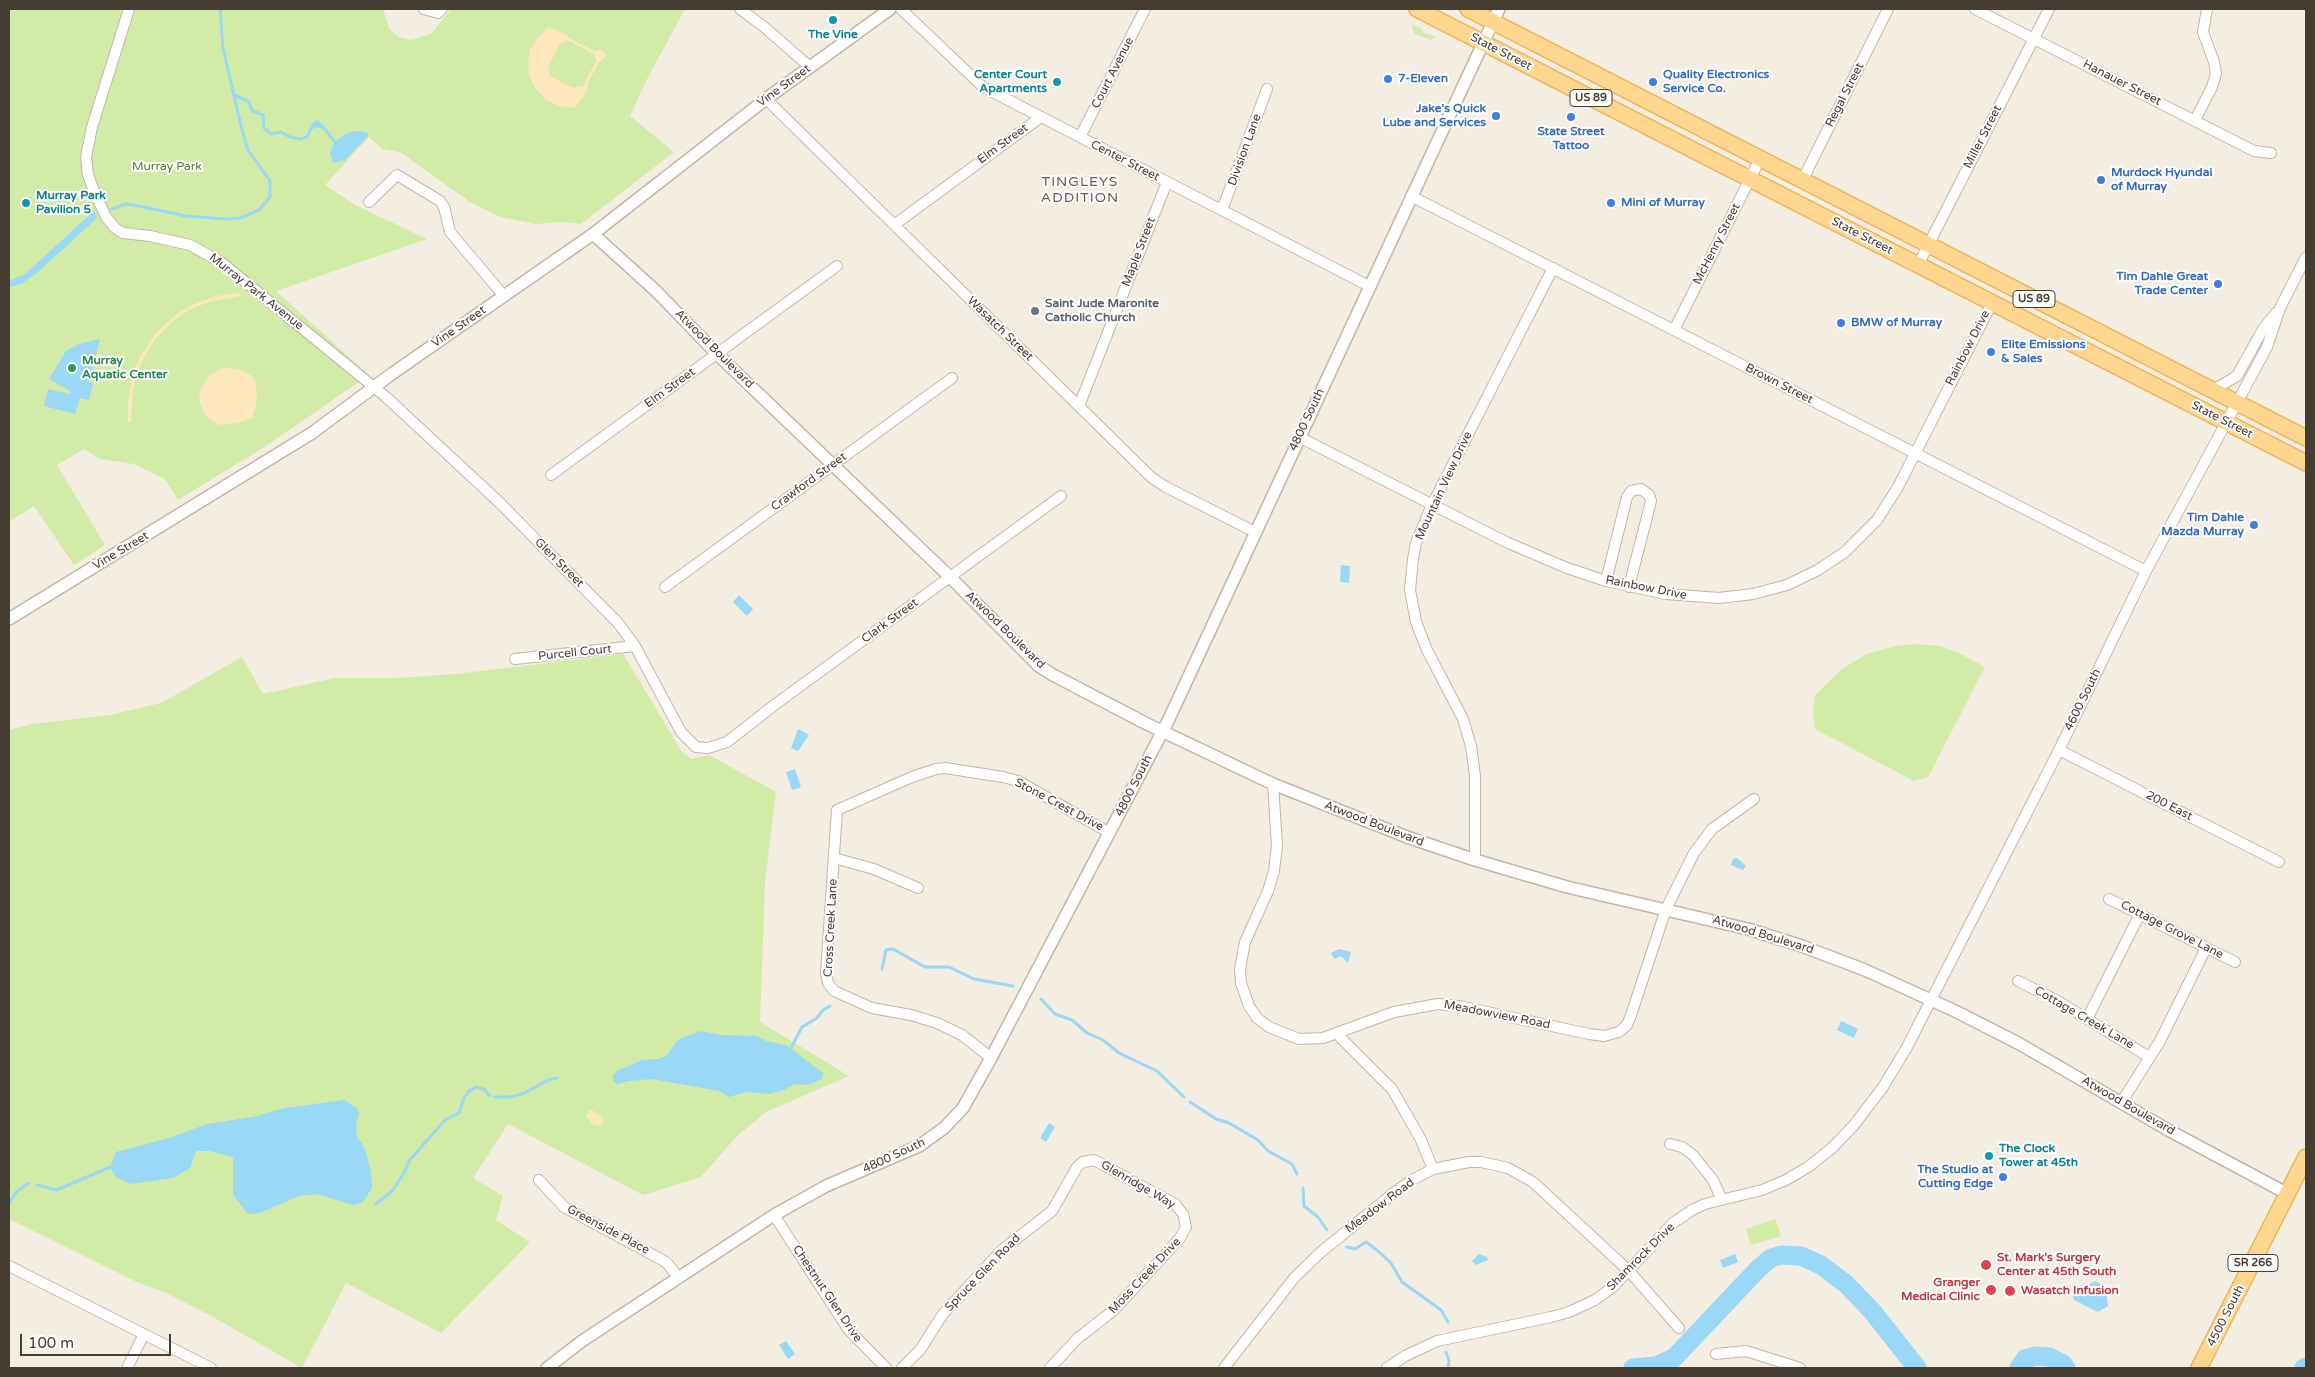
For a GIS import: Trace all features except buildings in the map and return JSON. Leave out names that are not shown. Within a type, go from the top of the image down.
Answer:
[{"type":"main road","name":"State Street","points":[[1417,9],[2306,463]]},
{"type":"main road","name":"State Street","points":[[1468,9],[1496,15],[1802,181],[2306,438]]},
{"type":"main road","name":"4500 South","points":[[2199,1368],[2306,1157]]},
{"type":"street","name":"Murray Park Avenue","points":[[129,9],[88,145],[88,175],[106,217],[114,228],[123,233],[150,236],[190,245],[221,262],[374,387]]},
{"type":"street","points":[[424,9],[438,14],[442,9]]},
{"type":"street","points":[[740,9],[763,26],[810,67]]},
{"type":"street","name":"Vine Street","points":[[9,619],[289,449],[374,387],[593,234],[766,99],[890,9]]},
{"type":"street","name":"Center Street","points":[[901,9],[980,86],[1369,286]]},
{"type":"street","name":"Court Avenue","points":[[1080,137],[1145,9]]},
{"type":"street","name":"Regal Street","points":[[1802,181],[1888,9]]},
{"type":"street","name":"Hanauer Street","points":[[1975,9],[2254,151],[2271,152]]},
{"type":"street","name":"Miller Street","points":[[1918,265],[2049,9]]},
{"type":"street","points":[[2195,120],[2212,87],[2216,74],[2214,62],[2203,32],[2208,9]]},
{"type":"street","name":"4800 South","points":[[546,1368],[575,1346],[774,1215],[818,1190],[904,1154],[930,1139],[963,1108],[992,1058],[1163,731],[1496,15]]},
{"type":"street","name":"Division Lane","points":[[1222,210],[1267,89]]},
{"type":"street","name":"Wasatch Street","points":[[766,99],[1160,483],[1254,532]]},
{"type":"street","name":"Elm Street","points":[[894,225],[1041,117]]},
{"type":"street","name":"McHenry Street","points":[[1674,330],[1760,159]]},
{"type":"street","points":[[369,202],[397,175],[440,201],[444,207],[450,232],[504,296]]},
{"type":"street","name":"Maple Street","points":[[1079,406],[1166,182]]},
{"type":"street","name":"Brown Street","points":[[1411,196],[2146,571]]},
{"type":"street","name":"Atwood Boulevard","points":[[593,234],[656,291],[717,354],[950,577],[1039,666],[1075,687],[1273,784],[1367,822],[1475,860],[1575,888],[1735,925],[1793,943],[1865,970],[2024,1046],[2121,1103],[2288,1194]]},
{"type":"street","points":[[2213,390],[2237,376],[2263,329],[2280,308],[2306,257]]},
{"type":"street","name":"Elm Street","points":[[551,475],[837,266]]},
{"type":"street","name":"Mountain View Drive","points":[[1475,860],[1475,776],[1471,746],[1458,707],[1421,637],[1412,606],[1410,590],[1413,559],[1419,536],[1432,505],[1553,268]]},
{"type":"street","name":"Rainbow Drive","points":[[1299,437],[1544,560],[1606,581],[1666,594],[1719,598],[1770,590],[1803,578],[1838,557],[1867,531],[1892,499],[1992,303]]},
{"type":"street","name":"4600 South","points":[[1931,1000],[2059,750],[2146,571],[2267,347],[2280,308]]},
{"type":"street","name":"Crawford Street","points":[[665,587],[952,378]]},
{"type":"street","name":"Glen Street","points":[[374,387],[500,503],[604,608],[635,646],[690,744],[702,748],[719,746]]},
{"type":"street","points":[[1606,581],[1627,497],[1634,489],[1641,489],[1649,494],[1651,501],[1629,587]]},
{"type":"street","name":"Clark Street","points":[[719,746],[733,738],[1062,496]]},
{"type":"street","name":"Purcell Court","points":[[515,659],[635,646]]},
{"type":"street","name":"200 East","points":[[2059,750],[2278,862]]},
{"type":"street","name":"Stone Crest Drive","points":[[837,810],[912,777],[945,768],[988,774],[1018,781],[1110,833]]},
{"type":"street","name":"Meadowview Road","points":[[1273,784],[1277,846],[1274,871],[1268,891],[1241,955],[1240,969],[1243,993],[1258,1018],[1282,1034],[1299,1039],[1312,1039],[1337,1034],[1394,1012],[1438,1004],[1469,1008],[1589,1034],[1611,1035],[1626,1025],[1632,1016],[1666,909]]},
{"type":"street","points":[[1666,909],[1682,872],[1699,845],[1719,823],[1754,799]]},
{"type":"street","name":"Cross Creek Lane","points":[[837,810],[826,974],[828,983],[834,991],[872,1008],[912,1015],[937,1023],[962,1035],[992,1058]]},
{"type":"street","points":[[834,858],[874,869],[918,888]]},
{"type":"street","name":"Cottage Grove Lane","points":[[2109,898],[2235,962]]},
{"type":"street","points":[[2087,1019],[2140,914]]},
{"type":"street","points":[[2121,1103],[2160,1041],[2206,948]]},
{"type":"street","name":"Cottage Creek Lane","points":[[2018,981],[2087,1019],[2149,1057]]},
{"type":"street","name":"Shamrock Drive","points":[[1387,1368],[1405,1356],[1437,1341],[1551,1317],[1583,1306],[1604,1294],[1629,1271],[1673,1223],[1692,1210],[1738,1197],[1786,1180],[1808,1168],[1832,1148],[1854,1125],[1883,1087],[1906,1049],[1931,1000]]},
{"type":"street","points":[[1337,1034],[1392,1089],[1420,1138],[1433,1169]]},
{"type":"street","points":[[1670,1144],[1682,1148],[1693,1155],[1714,1180],[1722,1200]]},
{"type":"street","name":"Glenridge Way","points":[[1086,1161],[1102,1163],[1175,1204],[1185,1218]]},
{"type":"street","name":"Spruce Glen Road","points":[[902,1368],[920,1350],[943,1314],[1002,1250],[1052,1211],[1077,1167],[1086,1161]]},
{"type":"street","name":"Meadow Road","points":[[1224,1368],[1306,1265],[1395,1192],[1433,1169],[1453,1164],[1481,1162],[1508,1168],[1522,1174],[1564,1210],[1629,1271],[1679,1328]]},
{"type":"street","name":"Greenside Place","points":[[539,1180],[564,1207],[666,1262],[679,1278]]},
{"type":"street","name":"Chestnut Glen Drive","points":[[774,1215],[848,1329],[886,1368]]},
{"type":"street","name":"Moss Creek Drive","points":[[1050,1368],[1078,1338],[1110,1314],[1180,1238],[1186,1227],[1185,1218]]},
{"type":"street","points":[[9,1266],[211,1368]]},
{"type":"street","points":[[127,1368],[144,1334]]},
{"type":"street","points":[[1716,1354],[1746,1351],[1800,1368]]},
{"type":"green space","name":"Murray Park","points":[[9,9],[383,9],[389,29],[399,37],[411,40],[431,34],[451,9],[685,9],[646,81],[630,116],[674,152],[581,224],[561,222],[536,224],[500,217],[470,202],[400,152],[382,149],[369,137],[325,185],[355,205],[427,239],[276,291],[369,375],[266,446],[178,500],[165,479],[134,464],[100,459],[84,449],[57,465],[105,545],[74,565],[34,506],[9,522]]},
{"type":"green space","points":[[1412,24],[1423,30],[1422,32],[1436,37],[1430,40],[1414,33]]},
{"type":"green space","points":[[1917,644],[1939,646],[1957,652],[1985,667],[1928,777],[1914,781],[1815,729],[1813,711],[1815,695],[1843,668],[1867,654],[1896,646]]},
{"type":"green space","points":[[623,654],[682,752],[692,759],[709,755],[776,792],[765,882],[760,1022],[849,1076],[766,1112],[737,1136],[701,1177],[643,1195],[508,1124],[473,1178],[503,1196],[496,1220],[530,1242],[441,1333],[346,1283],[302,1368],[215,1318],[166,1293],[139,1283],[9,1219],[9,730],[32,724],[110,715],[161,703],[242,657],[263,694],[335,678],[398,678],[456,674]]},
{"type":"green space","points":[[1775,1219],[1781,1236],[1751,1245],[1746,1229]]},
{"type":"sand","points":[[548,27],[564,33],[571,39],[595,51],[601,50],[605,53],[605,58],[599,62],[588,83],[586,93],[575,108],[559,106],[546,100],[535,88],[530,77],[528,64],[530,50]],"holes":[[[567,40],[594,54],[596,61],[582,88],[578,86],[573,88],[550,76],[548,68],[559,45]]]},
{"type":"sand","points":[[240,293],[241,296],[209,302],[191,309],[173,321],[158,336],[137,372],[133,392],[131,422],[128,422],[128,401],[133,373],[141,355],[155,334],[178,313],[192,305],[216,296]]},
{"type":"sand","points":[[223,367],[241,370],[252,376],[256,382],[257,401],[252,418],[238,423],[219,425],[206,416],[200,404],[199,394],[207,378]]},
{"type":"sand","points":[[590,1110],[604,1119],[602,1125],[596,1126],[591,1123],[586,1115]]},
{"type":"water","points":[[318,120],[329,133],[318,127],[310,130],[312,123]]},
{"type":"water","points":[[356,131],[367,132],[368,136],[345,160],[333,163],[330,152],[334,143],[345,134]]},
{"type":"water","points":[[94,211],[97,218],[38,272],[21,284],[9,287],[9,281],[25,274]]},
{"type":"water","points":[[100,339],[89,382],[93,384],[89,400],[80,398],[75,414],[44,406],[48,389],[70,394],[70,391],[49,379],[66,351],[79,344]]},
{"type":"water","points":[[1341,565],[1350,566],[1349,583],[1340,582]]},
{"type":"water","points":[[739,595],[753,609],[747,616],[733,602]]},
{"type":"water","points":[[798,729],[809,735],[798,751],[791,748]]},
{"type":"water","points":[[795,769],[801,787],[792,790],[786,772]]},
{"type":"water","points":[[1737,858],[1746,866],[1743,870],[1731,865],[1733,859]]},
{"type":"water","points":[[1339,949],[1351,952],[1348,963],[1341,956],[1334,959],[1331,953]]},
{"type":"water","points":[[1841,1021],[1858,1029],[1854,1038],[1837,1030]]},
{"type":"water","points":[[699,1031],[722,1035],[757,1036],[766,1041],[786,1045],[823,1073],[822,1079],[808,1085],[795,1084],[784,1090],[769,1094],[746,1092],[729,1097],[720,1091],[651,1079],[617,1084],[613,1081],[613,1075],[617,1071],[642,1060],[658,1059],[667,1055],[678,1040]]},
{"type":"water","points":[[344,1100],[358,1109],[357,1136],[365,1149],[371,1172],[372,1188],[362,1203],[353,1205],[317,1194],[299,1196],[260,1213],[248,1214],[233,1195],[233,1157],[210,1151],[196,1151],[190,1168],[173,1178],[130,1184],[116,1177],[110,1167],[116,1152],[172,1137],[207,1124],[253,1117],[285,1108]]},
{"type":"water","points":[[1049,1123],[1055,1127],[1046,1142],[1040,1138]]},
{"type":"water","points":[[1479,1254],[1487,1257],[1488,1260],[1476,1265],[1472,1261]]},
{"type":"water","points":[[1735,1254],[1738,1262],[1723,1268],[1720,1260]]},
{"type":"water","points":[[2095,1281],[2102,1285],[2107,1297],[2108,1306],[2098,1312],[2074,1300],[2072,1293]]},
{"type":"water","points":[[786,1341],[795,1354],[788,1359],[779,1345]]},
{"type":"waterway","points":[[112,209],[126,204],[186,216],[226,219],[240,218],[259,210],[270,197],[270,181],[248,150],[241,126],[223,48],[220,9]]},
{"type":"waterway","points":[[234,95],[248,101],[253,111],[263,115],[264,128],[271,134],[281,132],[290,137],[301,139],[307,137],[311,128]]},
{"type":"waterway","points":[[326,131],[335,142]]},
{"type":"waterway","points":[[882,969],[886,950],[893,949],[925,967],[949,967],[974,979],[1013,986]]},
{"type":"waterway","points":[[1041,999],[1055,1014],[1072,1020],[1087,1033],[1103,1040],[1119,1053],[1157,1071],[1184,1097]]},
{"type":"waterway","points":[[791,1048],[802,1027],[817,1018],[823,1010],[830,1006]]},
{"type":"waterway","points":[[495,1097],[511,1097],[525,1093],[548,1080],[557,1078]]},
{"type":"waterway","points":[[376,1204],[393,1190],[409,1161],[445,1120],[459,1113],[464,1098],[469,1091],[476,1087],[484,1089],[490,1096]]},
{"type":"waterway","points":[[1190,1102],[1216,1119],[1229,1123],[1258,1140],[1268,1151],[1292,1164],[1297,1174]]},
{"type":"waterway","points":[[37,1185],[57,1190],[110,1167]]},
{"type":"waterway","points":[[9,1204],[16,1192],[29,1183]]},
{"type":"waterway","points":[[1303,1188],[1304,1206],[1318,1217],[1327,1230]]},
{"type":"waterway","points":[[1347,1247],[1355,1249],[1366,1242],[1391,1263],[1402,1282],[1441,1310],[1448,1322]]},
{"type":"waterway","points":[[1633,1368],[1656,1366],[1674,1358],[1759,1268],[1771,1258],[1781,1255],[1801,1256],[1821,1265],[1846,1284],[1872,1311],[1917,1368]]},
{"type":"waterway","points":[[1446,1352],[1449,1361],[1448,1368]]},
{"type":"waterway","points":[[2019,1368],[2025,1359],[2036,1356],[2049,1357],[2063,1364],[2066,1368]]},
{"type":"place","name":"The Vine","points":[[833,20]]},
{"type":"place","name":"7-Eleven","points":[[1388,79]]},
{"type":"place","name":"Center Court Apartments","points":[[1057,82]]},
{"type":"place","name":"Quality Electronics Service Co.","points":[[1653,82]]},
{"type":"place","name":"Jake's Quick Lube and Services","points":[[1496,116]]},
{"type":"place","name":"State Street Tattoo","points":[[1571,117]]},
{"type":"place","name":"Murdock Hyundai of Murray","points":[[2101,180]]},
{"type":"place","name":"Murray Park Pavilion 5","points":[[26,203]]},
{"type":"place","name":"Mini of Murray","points":[[1611,203]]},
{"type":"place","name":"Tim Dahle Great Trade Center","points":[[2218,284]]},
{"type":"place","name":"Saint Jude Maronite Catholic Church","points":[[1035,311]]},
{"type":"place","name":"BMW of Murray","points":[[1841,323]]},
{"type":"place","name":"Elite Emissions & Sales","points":[[1991,352]]},
{"type":"place","name":"Murray Aquatic Center","points":[[72,368]]},
{"type":"place","name":"Tim Dahle Mazda Murray","points":[[2254,525]]},
{"type":"place","name":"The Clock Tower at 45th","points":[[1989,1156]]},
{"type":"place","name":"The Studio at Cutting Edge","points":[[2003,1177]]},
{"type":"place","name":"St. Mark's Surgery Center at 45th South","points":[[1986,1265]]},
{"type":"place","name":"Granger Medical Clinic","points":[[1991,1290]]},
{"type":"place","name":"Wasatch Infusion","points":[[2010,1291]]},
{"type":"district","name":"TINGLEYS ADDITION","points":[[1080,190]]}]
